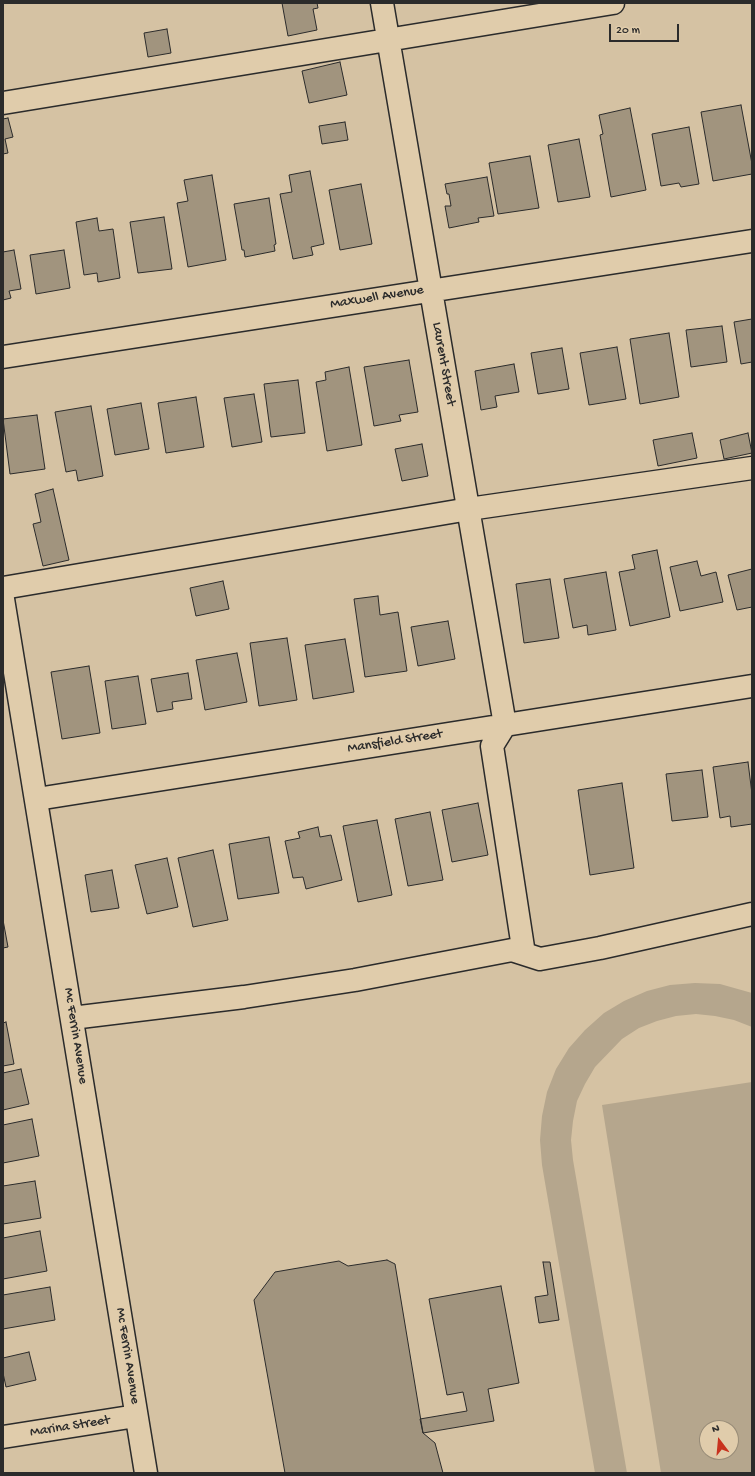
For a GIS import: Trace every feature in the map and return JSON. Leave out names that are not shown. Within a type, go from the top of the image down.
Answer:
[{"type":"street","name":"Laurent Street","points":[[382,3],[505,725]]},
{"type":"street","points":[[3,103],[389,41],[613,3]]},
{"type":"street","name":"Maxwell Avenue","points":[[3,357],[752,241]]},
{"type":"street","points":[[3,588],[469,509],[752,468]]},
{"type":"street","name":"Mc Ferrin Avenue","points":[[3,599],[7,644],[37,799],[146,1473]]},
{"type":"street","name":"Mansfield Street","points":[[37,799],[752,686]]},
{"type":"street","points":[[505,725],[492,746],[524,954]]},
{"type":"street","points":[[72,1018],[244,997],[348,981],[512,950],[540,959],[600,948],[752,914]]},
{"type":"street","name":"Marina Street","points":[[3,1437],[136,1416]]},
{"type":"shaded area","points":[[695,983],[720,984],[752,993],[752,1027],[734,1020],[696,1014],[676,1016],[639,1028],[622,1039],[595,1067],[577,1101],[571,1140],[573,1160],[627,1473],[595,1473],[542,1165],[540,1140],[542,1116],[547,1092],[556,1069],[569,1048],[585,1030],[604,1013],[624,1001],[647,991],[670,985]]},
{"type":"shaded area","points":[[752,1082],[752,1472],[661,1473],[602,1105]]},
{"type":"building","points":[[282,3],[317,3],[318,8],[313,9],[317,30],[288,36]]},
{"type":"building","points":[[167,29],[171,53],[148,57],[144,33]]},
{"type":"building","points":[[340,62],[347,95],[309,103],[302,71]]},
{"type":"building","points":[[741,105],[752,164],[752,174],[713,181],[701,112]]},
{"type":"building","points":[[630,108],[646,190],[611,197],[600,135],[603,134],[599,115]]},
{"type":"building","points":[[8,118],[13,137],[5,139],[8,153],[3,154],[3,119]]},
{"type":"building","points":[[345,122],[348,140],[322,144],[319,126]]},
{"type":"building","points":[[689,127],[699,184],[681,187],[679,183],[661,186],[652,134]]},
{"type":"building","points":[[579,139],[590,197],[558,202],[548,145]]},
{"type":"building","points":[[530,156],[539,208],[498,214],[489,163]]},
{"type":"building","points":[[310,171],[324,244],[311,247],[313,255],[293,259],[280,194],[292,192],[289,175]]},
{"type":"building","points":[[212,175],[226,260],[188,267],[177,203],[188,201],[184,180]]},
{"type":"building","points":[[487,177],[494,216],[478,218],[479,222],[449,228],[445,206],[451,206],[449,194],[447,194],[445,184]]},
{"type":"building","points":[[361,184],[372,244],[340,250],[329,190]]},
{"type":"building","points":[[269,198],[276,244],[274,245],[275,251],[245,257],[244,250],[242,250],[234,204]]},
{"type":"building","points":[[164,217],[172,269],[138,273],[130,222]]},
{"type":"building","points":[[97,218],[99,231],[113,229],[120,278],[98,282],[97,273],[84,275],[76,222]]},
{"type":"building","points":[[14,250],[21,289],[9,291],[11,298],[3,300],[3,252]]},
{"type":"building","points":[[64,250],[70,288],[36,294],[30,255]]},
{"type":"building","points":[[752,319],[752,362],[741,364],[734,322]]},
{"type":"building","points":[[722,326],[727,362],[691,367],[686,330]]},
{"type":"building","points":[[669,333],[679,397],[640,404],[630,339]]},
{"type":"building","points":[[617,347],[626,399],[589,405],[580,353]]},
{"type":"building","points":[[562,348],[569,389],[538,394],[531,353]]},
{"type":"building","points":[[409,360],[418,412],[399,415],[401,421],[374,426],[364,367]]},
{"type":"building","points":[[514,364],[519,392],[495,396],[497,407],[481,410],[475,371]]},
{"type":"building","points":[[349,367],[362,445],[327,451],[316,382],[326,380],[325,372]]},
{"type":"building","points":[[298,380],[305,433],[271,437],[264,384]]},
{"type":"building","points":[[254,394],[262,442],[232,447],[224,398]]},
{"type":"building","points":[[196,397],[204,447],[166,453],[158,403]]},
{"type":"building","points":[[141,403],[149,449],[115,455],[107,409]]},
{"type":"building","points":[[91,406],[103,476],[78,481],[76,470],[66,472],[55,412]]},
{"type":"building","points":[[37,415],[45,469],[10,474],[3,419]]},
{"type":"building","points":[[692,433],[697,458],[658,466],[653,440]]},
{"type":"building","points":[[748,433],[752,453],[724,459],[720,440]]},
{"type":"building","points":[[422,444],[428,476],[402,481],[395,449]]},
{"type":"building","points":[[53,489],[69,560],[43,566],[33,524],[41,522],[35,494]]},
{"type":"building","points":[[657,550],[670,617],[630,626],[619,572],[635,569],[632,555]]},
{"type":"building","points":[[697,561],[701,576],[716,572],[723,602],[680,611],[670,567]]},
{"type":"building","points":[[752,569],[752,607],[737,610],[728,575]]},
{"type":"building","points":[[606,572],[616,630],[588,635],[587,625],[573,628],[564,579]]},
{"type":"building","points":[[550,579],[559,638],[524,643],[516,584]]},
{"type":"building","points":[[223,581],[229,609],[196,616],[190,588]]},
{"type":"building","points":[[378,596],[380,615],[398,612],[407,671],[365,677],[354,599]]},
{"type":"building","points":[[448,621],[455,659],[418,666],[411,627]]},
{"type":"building","points":[[287,638],[297,700],[259,706],[250,643]]},
{"type":"building","points":[[345,639],[354,692],[313,699],[305,645]]},
{"type":"building","points":[[237,653],[247,702],[205,710],[196,660]]},
{"type":"building","points":[[89,666],[100,733],[62,739],[51,672]]},
{"type":"building","points":[[188,673],[192,699],[172,702],[173,709],[157,712],[151,679]]},
{"type":"building","points":[[138,676],[146,724],[112,729],[105,681]]},
{"type":"building","points":[[748,762],[752,794],[752,824],[731,827],[730,816],[720,818],[713,767]]},
{"type":"building","points":[[702,770],[708,817],[672,821],[666,774]]},
{"type":"building","points":[[622,783],[634,868],[590,875],[578,790]]},
{"type":"building","points":[[478,803],[488,855],[452,862],[442,810]]},
{"type":"building","points":[[430,812],[443,880],[408,886],[395,819]]},
{"type":"building","points":[[377,820],[392,895],[358,902],[343,826]]},
{"type":"building","points":[[318,827],[320,837],[331,835],[342,880],[306,889],[303,877],[293,878],[285,841],[300,838],[298,832]]},
{"type":"building","points":[[269,837],[279,893],[238,899],[229,844]]},
{"type":"building","points":[[213,850],[228,920],[193,927],[178,858]]},
{"type":"building","points":[[167,858],[178,907],[147,914],[135,865]]},
{"type":"building","points":[[112,870],[119,908],[91,912],[85,875]]},
{"type":"building","points":[[3,920],[8,947],[3,948]]},
{"type":"building","points":[[6,1022],[14,1064],[3,1066],[3,1023]]},
{"type":"building","points":[[21,1069],[29,1104],[3,1110],[3,1073]]},
{"type":"building","points":[[32,1119],[39,1156],[3,1163],[3,1125]]},
{"type":"building","points":[[35,1181],[41,1218],[3,1224],[3,1186]]},
{"type":"building","points":[[40,1231],[47,1271],[3,1279],[3,1238]]},
{"type":"building","points":[[387,1260],[395,1264],[423,1433],[435,1443],[443,1473],[285,1473],[254,1300],[275,1272],[339,1261],[348,1266]]},
{"type":"building","points":[[543,1262],[550,1262],[559,1320],[539,1323],[535,1297],[548,1295]]},
{"type":"building","points":[[501,1286],[519,1383],[488,1389],[494,1421],[423,1433],[420,1419],[467,1411],[463,1392],[447,1395],[429,1299]]},
{"type":"building","points":[[50,1287],[55,1320],[3,1329],[3,1295]]},
{"type":"building","points":[[29,1352],[36,1380],[6,1387],[3,1373],[3,1358]]}]
